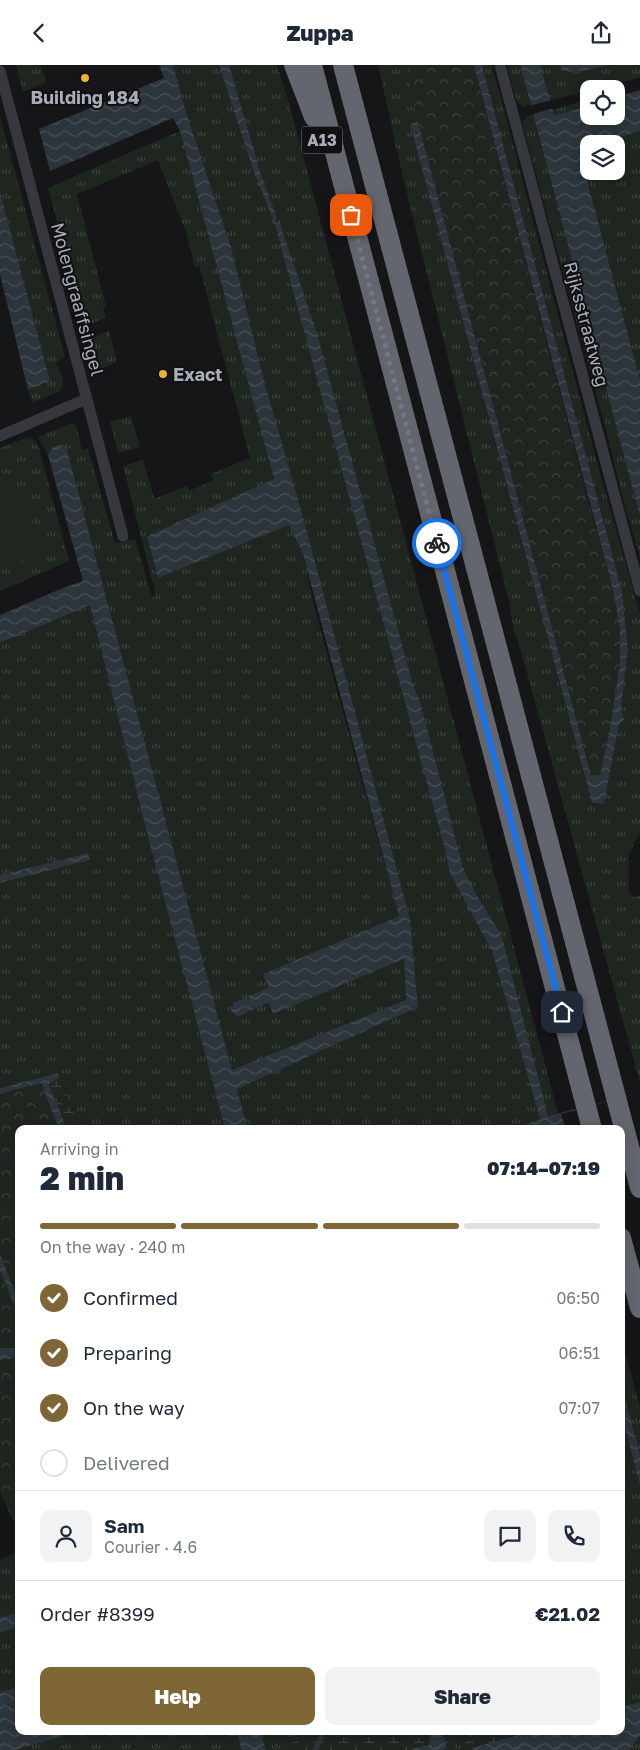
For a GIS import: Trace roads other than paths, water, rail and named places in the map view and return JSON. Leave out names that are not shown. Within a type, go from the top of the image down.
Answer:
[{"type":"highway","name":"A13","points":[[294,65],[351,215]]},
{"type":"highway","name":"A13","points":[[312,65],[590,1119]]},
{"type":"highway","name":"A13","points":[[346,70],[623,1125]]},
{"type":"highway","name":"A13","points":[[625,1132],[640,1188]]},
{"type":"highway","points":[[625,1253],[640,1309]]},
{"type":"street","name":"Rijksstraatweg","points":[[500,65],[640,591]]},
{"type":"street","name":"Molengraaffsingel","points":[[0,71],[123,536]]},
{"type":"street","points":[[0,436],[86,399]]},
{"type":"water","points":[[159,65],[173,65],[186,112],[231,247],[265,384],[304,521],[410,919],[418,1007],[237,1089],[247,1125],[224,1125],[151,848],[90,605],[0,643],[0,615],[83,581],[48,455],[52,448],[57,445],[66,446],[232,1070],[406,1000],[404,959],[273,1014],[269,1002],[238,1017],[232,1012],[233,1003],[268,988],[263,974],[399,916],[303,554],[289,525],[158,578],[147,536],[274,479],[180,131],[173,118],[50,171],[39,129],[164,78]]},
{"type":"water","points":[[219,65],[229,65],[260,171],[277,218],[276,224],[279,221],[317,333],[414,688],[420,701],[463,867],[476,894],[502,936],[548,1116],[640,1093],[640,1106],[570,1125],[524,1125],[540,1119],[492,951],[450,874],[275,225],[253,170]]},
{"type":"water","points":[[474,65],[482,65],[622,591],[628,650],[621,708],[624,720],[619,724],[604,804],[592,803],[410,124],[418,122],[591,775],[600,775],[620,663],[620,629],[613,590]]},
{"type":"water","points":[[520,65],[540,65],[554,115],[580,108],[580,125],[625,125],[625,94],[640,90],[640,131],[625,136],[580,135],[579,150],[580,180],[587,180],[640,380],[640,516]]},
{"type":"water","points":[[560,65],[608,65],[585,71],[573,71],[561,70]]},
{"type":"water","points":[[0,192],[50,381],[28,390],[0,274]]},
{"type":"water","points":[[88,853],[90,860],[0,883],[0,875]]},
{"type":"water","points":[[58,1073],[60,1077],[49,1084],[65,1125],[57,1125],[41,1083],[0,1094],[0,1088]]},
{"type":"water","points":[[0,1254],[15,1292],[15,1307],[0,1270]]},
{"type":"water","points":[[0,1348],[15,1348],[15,1358],[0,1360]]},
{"type":"water","points":[[625,1397],[640,1454],[640,1485],[625,1429]]},
{"type":"water","points":[[15,1613],[15,1628],[0,1632],[0,1617]]},
{"type":"water","points":[[15,1688],[15,1735],[68,1735],[14,1750],[0,1750],[0,1692]]},
{"type":"water","points":[[640,1702],[640,1735],[629,1750],[472,1750],[473,1748],[518,1735],[625,1735],[625,1706]]},
{"type":"water","points":[[237,1735],[265,1735],[262,1737],[266,1750],[242,1750]]},
{"type":"water","points":[[430,1735],[443,1735],[447,1748],[440,1750],[409,1750],[429,1745]]},
{"type":"waterway","points":[[315,1750],[322,1735]]},
{"type":"place","name":"Building 184","points":[[85,78]]},
{"type":"place","name":"Exact","points":[[163,374]]}]
